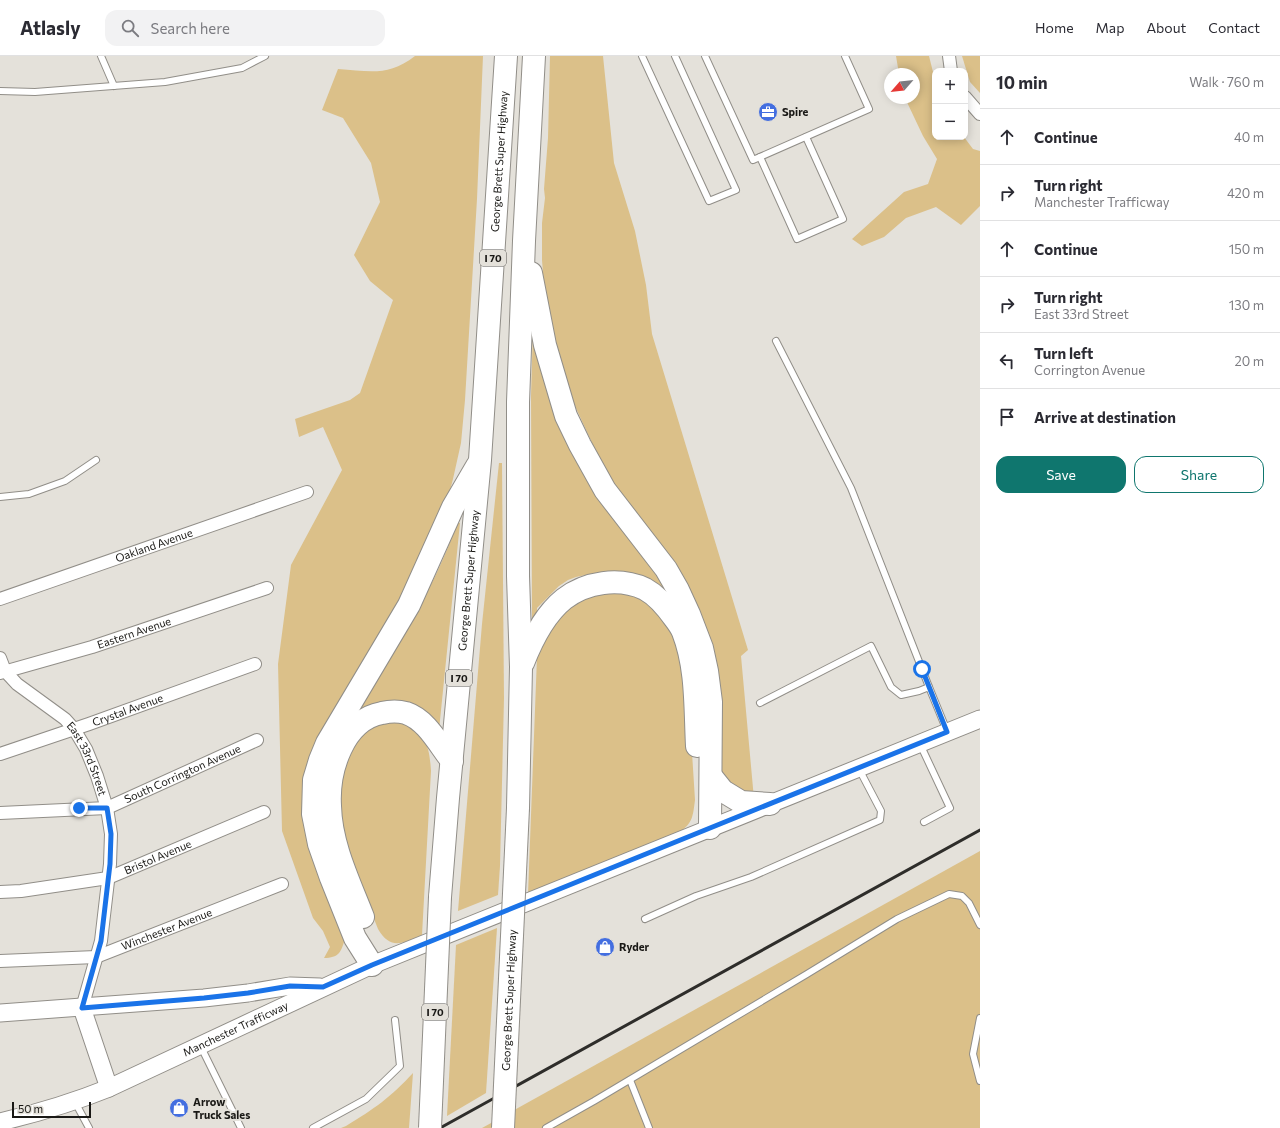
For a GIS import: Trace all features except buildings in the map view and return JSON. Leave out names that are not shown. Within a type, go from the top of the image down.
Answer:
[{"type":"highway","name":"George Brett Super Highway","points":[[430,1128],[440,897],[480,460],[506,56]]},
{"type":"highway","name":"George Brett Super Highway","points":[[503,1128],[518,808],[521,667],[518,576],[518,402],[524,241],[534,56]]},
{"type":"highway","points":[[524,241],[545,345],[566,416],[605,490],[666,570],[678,590],[690,614],[702,648],[711,702],[710,828]]},
{"type":"highway","points":[[372,965],[356,938],[331,878],[319,844],[313,814],[314,780],[326,743],[409,606],[453,508],[480,460]]},
{"type":"highway","points":[[521,667],[531,643],[546,620],[564,600],[582,589],[602,584],[623,582],[646,590],[668,608],[683,630],[692,662],[700,790],[710,828]]},
{"type":"highway","points":[[372,965],[367,928],[336,846],[331,825],[331,783],[340,751],[350,733],[362,721],[374,714],[390,711],[407,714],[424,724],[452,761]]},
{"type":"highway","points":[[711,776],[723,792],[741,802],[770,804]]},
{"type":"main road","name":"Manchester Trafficway","points":[[0,1122],[44,1112],[75,1102],[109,1088],[372,965],[980,719]]},
{"type":"main road","points":[[0,1013],[204,998],[290,986],[323,987]]},
{"type":"main road","points":[[82,1008],[109,1088]]},
{"type":"street","points":[[949,56],[951,68]]},
{"type":"street","points":[[968,101],[980,114]]},
{"type":"street","name":"Oakland Avenue","points":[[0,599],[307,492]]},
{"type":"street","name":"Eastern Avenue","points":[[3,672],[92,647],[267,588]]},
{"type":"street","name":"East 33rd Street","points":[[0,658],[3,672],[65,719],[74,729],[86,749],[97,776],[107,808],[111,834],[101,941],[82,1008]]},
{"type":"street","name":"Crystal Avenue","points":[[0,754],[255,664]]},
{"type":"street","name":"South Corrington Avenue","points":[[107,808],[257,740]]},
{"type":"street","points":[[0,813],[107,808]]},
{"type":"street","name":"Bristol Avenue","points":[[0,892],[21,891],[108,878],[264,812]]},
{"type":"street","name":"Winchester Avenue","points":[[0,961],[96,957],[282,884]]},
{"type":"lane","points":[[101,56],[114,86]]},
{"type":"lane","points":[[0,91],[35,92],[165,82],[242,68],[266,56]]},
{"type":"lane","points":[[642,56],[709,201],[736,190],[675,56]]},
{"type":"lane","points":[[705,56],[753,160],[869,109],[845,56]]},
{"type":"lane","points":[[760,157],[797,239],[843,219],[806,137]]},
{"type":"lane","points":[[776,341],[851,488],[947,732]]},
{"type":"lane","points":[[0,498],[29,494],[65,481],[96,460]]},
{"type":"lane","points":[[760,703],[871,646],[891,687],[901,695],[929,687]]},
{"type":"lane","points":[[920,744],[950,808],[924,822]]},
{"type":"lane","points":[[645,919],[696,896],[751,877],[880,820],[881,811],[858,768]]},
{"type":"lane","points":[[546,1128],[630,1080],[897,919],[949,894],[962,896],[969,903],[980,925]]},
{"type":"lane","points":[[980,1018],[973,1054],[980,1081]]},
{"type":"lane","points":[[313,1128],[366,1099],[400,1066],[395,1020]]},
{"type":"lane","points":[[200,1046],[241,1128]]},
{"type":"lane","points":[[630,1080],[649,1128]]},
{"type":"lane","points":[[75,1102],[89,1128]]},
{"type":"shaded area","points":[[415,56],[483,56],[477,199],[461,443],[445,509],[418,573],[323,731],[345,939],[339,953],[333,957],[324,958],[330,947],[323,931],[313,918],[282,831],[278,664],[291,565],[342,470],[323,427],[299,437],[295,419],[350,400],[360,393],[393,300],[370,281],[354,255],[380,202],[371,163],[343,118],[322,110],[338,69],[369,71],[387,70],[405,63]]},
{"type":"shaded area","points":[[550,56],[603,56],[614,163],[635,231],[646,285],[652,334],[748,650],[741,656],[754,799],[721,782],[717,692],[618,490],[601,462],[574,404],[552,337],[544,286],[542,260],[542,223],[545,198],[544,189],[548,138]]},
{"type":"shaded area","points":[[896,56],[929,56],[932,68],[932,140],[966,140],[973,149],[980,151],[980,206],[961,225],[936,207],[906,218],[884,237],[862,246],[852,239],[904,192],[928,184],[937,159],[923,136],[908,104],[920,104],[920,68],[898,68]]},
{"type":"shaded area","points":[[962,56],[980,56],[980,93],[970,82],[968,68],[966,68]]},
{"type":"shaded area","points":[[533,327],[639,551],[670,594],[621,572],[600,572],[576,577],[559,586],[537,608],[537,614],[532,620],[531,396]]},
{"type":"shaded area","points":[[499,463],[502,463],[504,698],[498,895],[458,911],[482,624]]},
{"type":"shaded area","points":[[457,523],[460,523],[439,730],[430,721],[355,716],[424,598],[447,549]]},
{"type":"shaded area","points":[[587,591],[640,595],[668,616],[687,673],[695,800],[694,810],[690,822],[679,832],[528,894],[537,657],[549,623]]},
{"type":"shaded area","points":[[404,721],[425,742],[429,753],[431,771],[422,935],[409,941],[393,943],[383,936],[378,929],[346,848],[340,827],[341,773],[357,737],[372,724]]},
{"type":"shaded area","points":[[980,851],[980,1128],[482,1128]]},
{"type":"shaded area","points":[[497,928],[486,1093],[447,1116],[456,945]]},
{"type":"shaded area","points":[[413,1073],[409,1128],[341,1128],[356,1120],[382,1102]]},
{"type":"railway","points":[[440,1128],[980,830]]},
{"type":"place","name":"Spire","points":[[768,112]]},
{"type":"place","name":"Ryder","points":[[605,947]]},
{"type":"place","name":"Arrow Truck Sales","points":[[179,1108]]},
{"type":"route","points":[[79,808],[107,808],[110,819],[111,834],[110,864],[101,941],[82,1008],[204,998],[290,986],[323,987],[372,965],[947,732],[922,669]]}]
